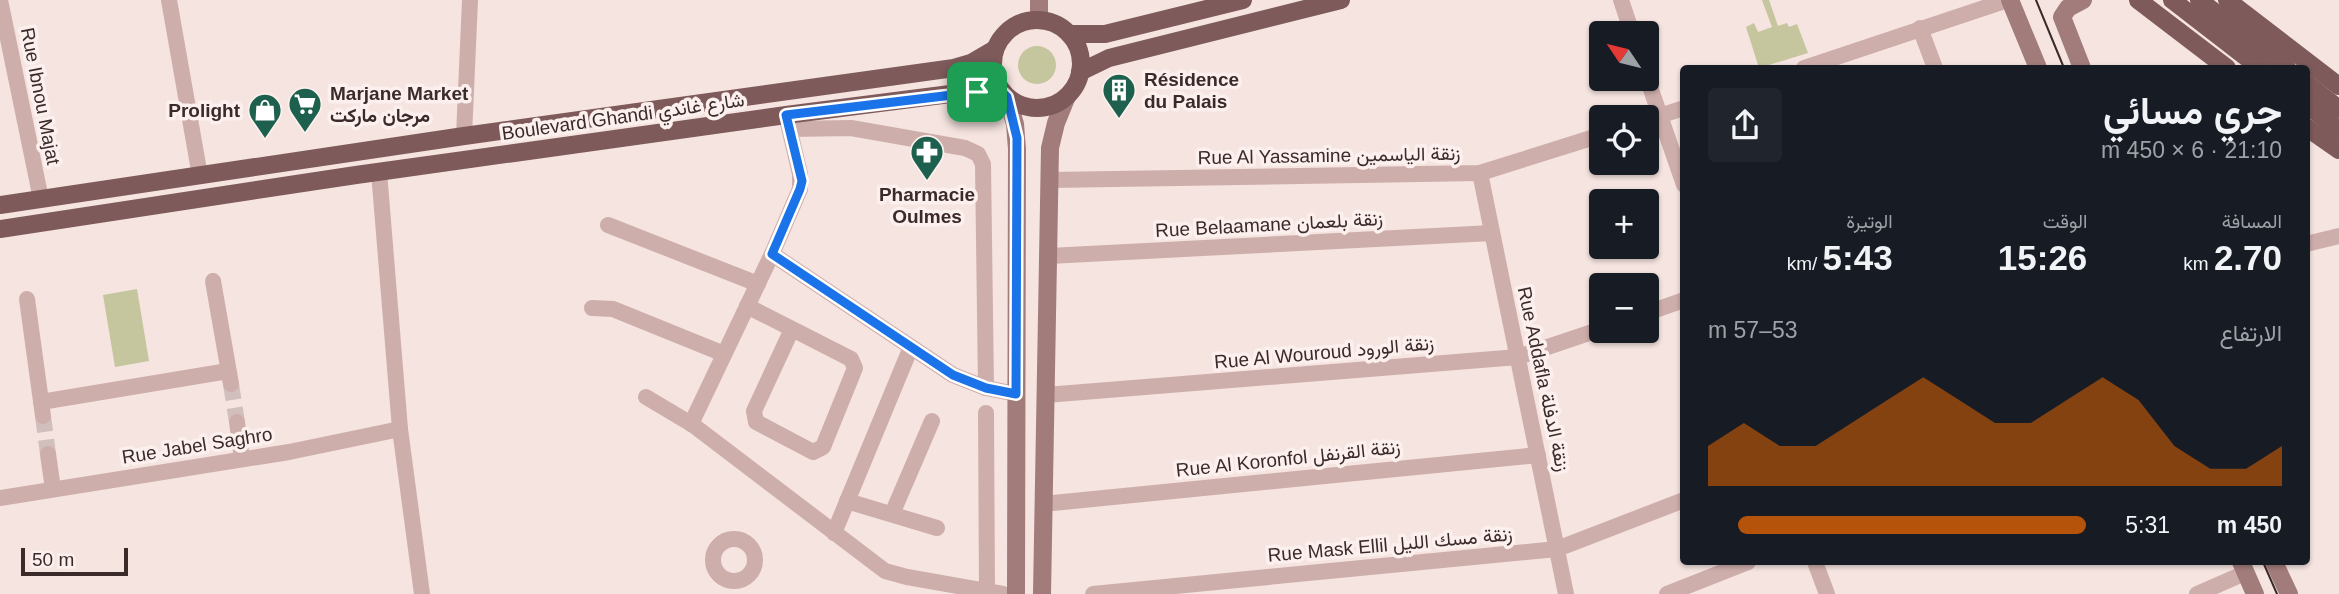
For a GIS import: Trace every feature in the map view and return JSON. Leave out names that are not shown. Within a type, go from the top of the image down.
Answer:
[{"type":"main road","points":[[1039,0],[1039,19]]},
{"type":"main road","points":[[1069,34],[1105,34],[1243,0]]},
{"type":"main road","points":[[1080,72],[1109,58],[1340,0]]},
{"type":"main road","points":[[2009,0],[2037,65]]},
{"type":"main road","points":[[2081,65],[2062,17],[2068,8],[2083,0]]},
{"type":"main road","points":[[2138,0],[2223,65]]},
{"type":"main road","points":[[2172,0],[2256,65]]},
{"type":"main road","points":[[2199,0],[2283,65]]},
{"type":"main road","points":[[2227,0],[2339,86]]},
{"type":"main road","points":[[1005,95],[1021,105],[1036,108],[1050,106],[1067,96],[1080,72],[1079,51],[1069,34],[1052,22],[1039,19],[1025,21],[1003,35],[993,59],[994,75],[1005,95],[1015,124],[1017,149],[1016,594]]},
{"type":"main road","name":"Boulevard Ghandi شارع غاندي","points":[[0,205],[464,136],[954,68],[971,64],[995,49]]},
{"type":"main road","points":[[2310,86],[2339,109]]},
{"type":"main road","name":"Boulevard Ghandi شارع غاندي","points":[[0,229],[379,172],[788,122],[958,93],[1005,95]]},
{"type":"main road","points":[[1042,594],[1052,134],[1067,96]]},
{"type":"main road","points":[[2310,107],[2339,130]]},
{"type":"main road","points":[[2310,130],[2339,150]]},
{"type":"main road","points":[[2275,565],[2289,594]]},
{"type":"main road","points":[[2243,567],[2255,594]]},
{"type":"street","name":"Rue Ibnou Majat","points":[[0,0],[41,200]]},
{"type":"street","points":[[169,0],[200,176]]},
{"type":"street","points":[[464,136],[470,0]]},
{"type":"street","points":[[1621,0],[1628,21]]},
{"type":"street","points":[[1840,63],[1920,28],[2009,0]]},
{"type":"street","points":[[1920,28],[1934,65]]},
{"type":"street","points":[[1659,116],[1680,109]]},
{"type":"street","points":[[691,424],[800,189],[802,181],[788,122],[851,128],[965,148],[982,158],[986,388]]},
{"type":"street","points":[[1659,131],[1680,176]]},
{"type":"street","name":"Rue Al Yassamine زنقة الياسمين","points":[[1051,180],[1480,173],[1589,139]]},
{"type":"street","points":[[379,172],[400,429],[422,594]]},
{"type":"street","name":"Rue Addafla زنقة الدفلة","points":[[1480,173],[1566,594]]},
{"type":"street","points":[[608,225],[758,284]]},
{"type":"street","name":"Rue Belaamane زنقة بلعمان","points":[[1049,256],[1492,233]]},
{"type":"street","points":[[2310,243],[2339,236]]},
{"type":"street","points":[[772,254],[953,375],[986,388],[1016,394]]},
{"type":"street","points":[[27,299],[42,409],[229,377],[213,281]]},
{"type":"street","points":[[1659,309],[1680,301]]},
{"type":"street","points":[[747,306],[851,359],[855,363],[823,447],[813,452],[753,418],[792,329]]},
{"type":"street","points":[[592,308],[613,309],[724,354]]},
{"type":"street","name":"Rue Al Wouroud زنقة الورود","points":[[1046,395],[1518,357],[1589,334]]},
{"type":"street","points":[[834,533],[911,347]]},
{"type":"street","points":[[646,397],[691,424],[885,571],[995,593],[986,413]]},
{"type":"street","points":[[892,514],[932,421]]},
{"type":"street","points":[[237,422],[242,459]]},
{"type":"street","name":"Rue Jabel Saghro","points":[[0,498],[242,459],[400,429]]},
{"type":"street","points":[[48,454],[53,489]]},
{"type":"street","name":"Rue Al Koronfol زنقة القرنفل","points":[[1043,504],[1538,455]]},
{"type":"street","points":[[847,501],[937,528]]},
{"type":"street","name":"Rue Mask Ellil زنقة مسك الليل","points":[[1093,594],[1205,588],[1557,550],[1680,502]]},
{"type":"street","points":[[1667,594],[1740,565]]},
{"type":"street","points":[[1816,565],[1827,594]]},
{"type":"street","points":[[2197,594],[2243,567]]},
{"type":"green space","points":[[1762,0],[1769,0],[1778,26],[1787,23],[1789,27],[1797,24],[1808,53],[1769,65],[1758,65],[1746,27],[1754,23],[1758,32],[1772,27]]},
{"type":"green space","points":[[1037,46],[1050,52],[1056,65],[1050,78],[1037,84],[1024,78],[1018,65],[1024,52]]},
{"type":"green space","points":[[137,289],[149,361],[115,367],[103,295]]},
{"type":"tunnel","points":[[231,384],[237,422]]},
{"type":"tunnel","points":[[43,416],[48,454]]},
{"type":"tram line","points":[[2036,0],[2063,65]]},
{"type":"tram line","points":[[2264,565],[2277,594]]},
{"type":"place","name":"Résidence du Palais","points":[[1119,120]]},
{"type":"place","name":"Marjane Market مرجان ماركت","points":[[305,134]]},
{"type":"place","name":"Prolight","points":[[265,140]]},
{"type":"place","name":"Pharmacie Oulmes","points":[[927,182]]},
{"type":"route","points":[[977,92],[1003,93],[1007,97],[1017,138],[1016,394],[986,388],[953,375],[772,254],[802,181],[786,115],[977,92]]}]
